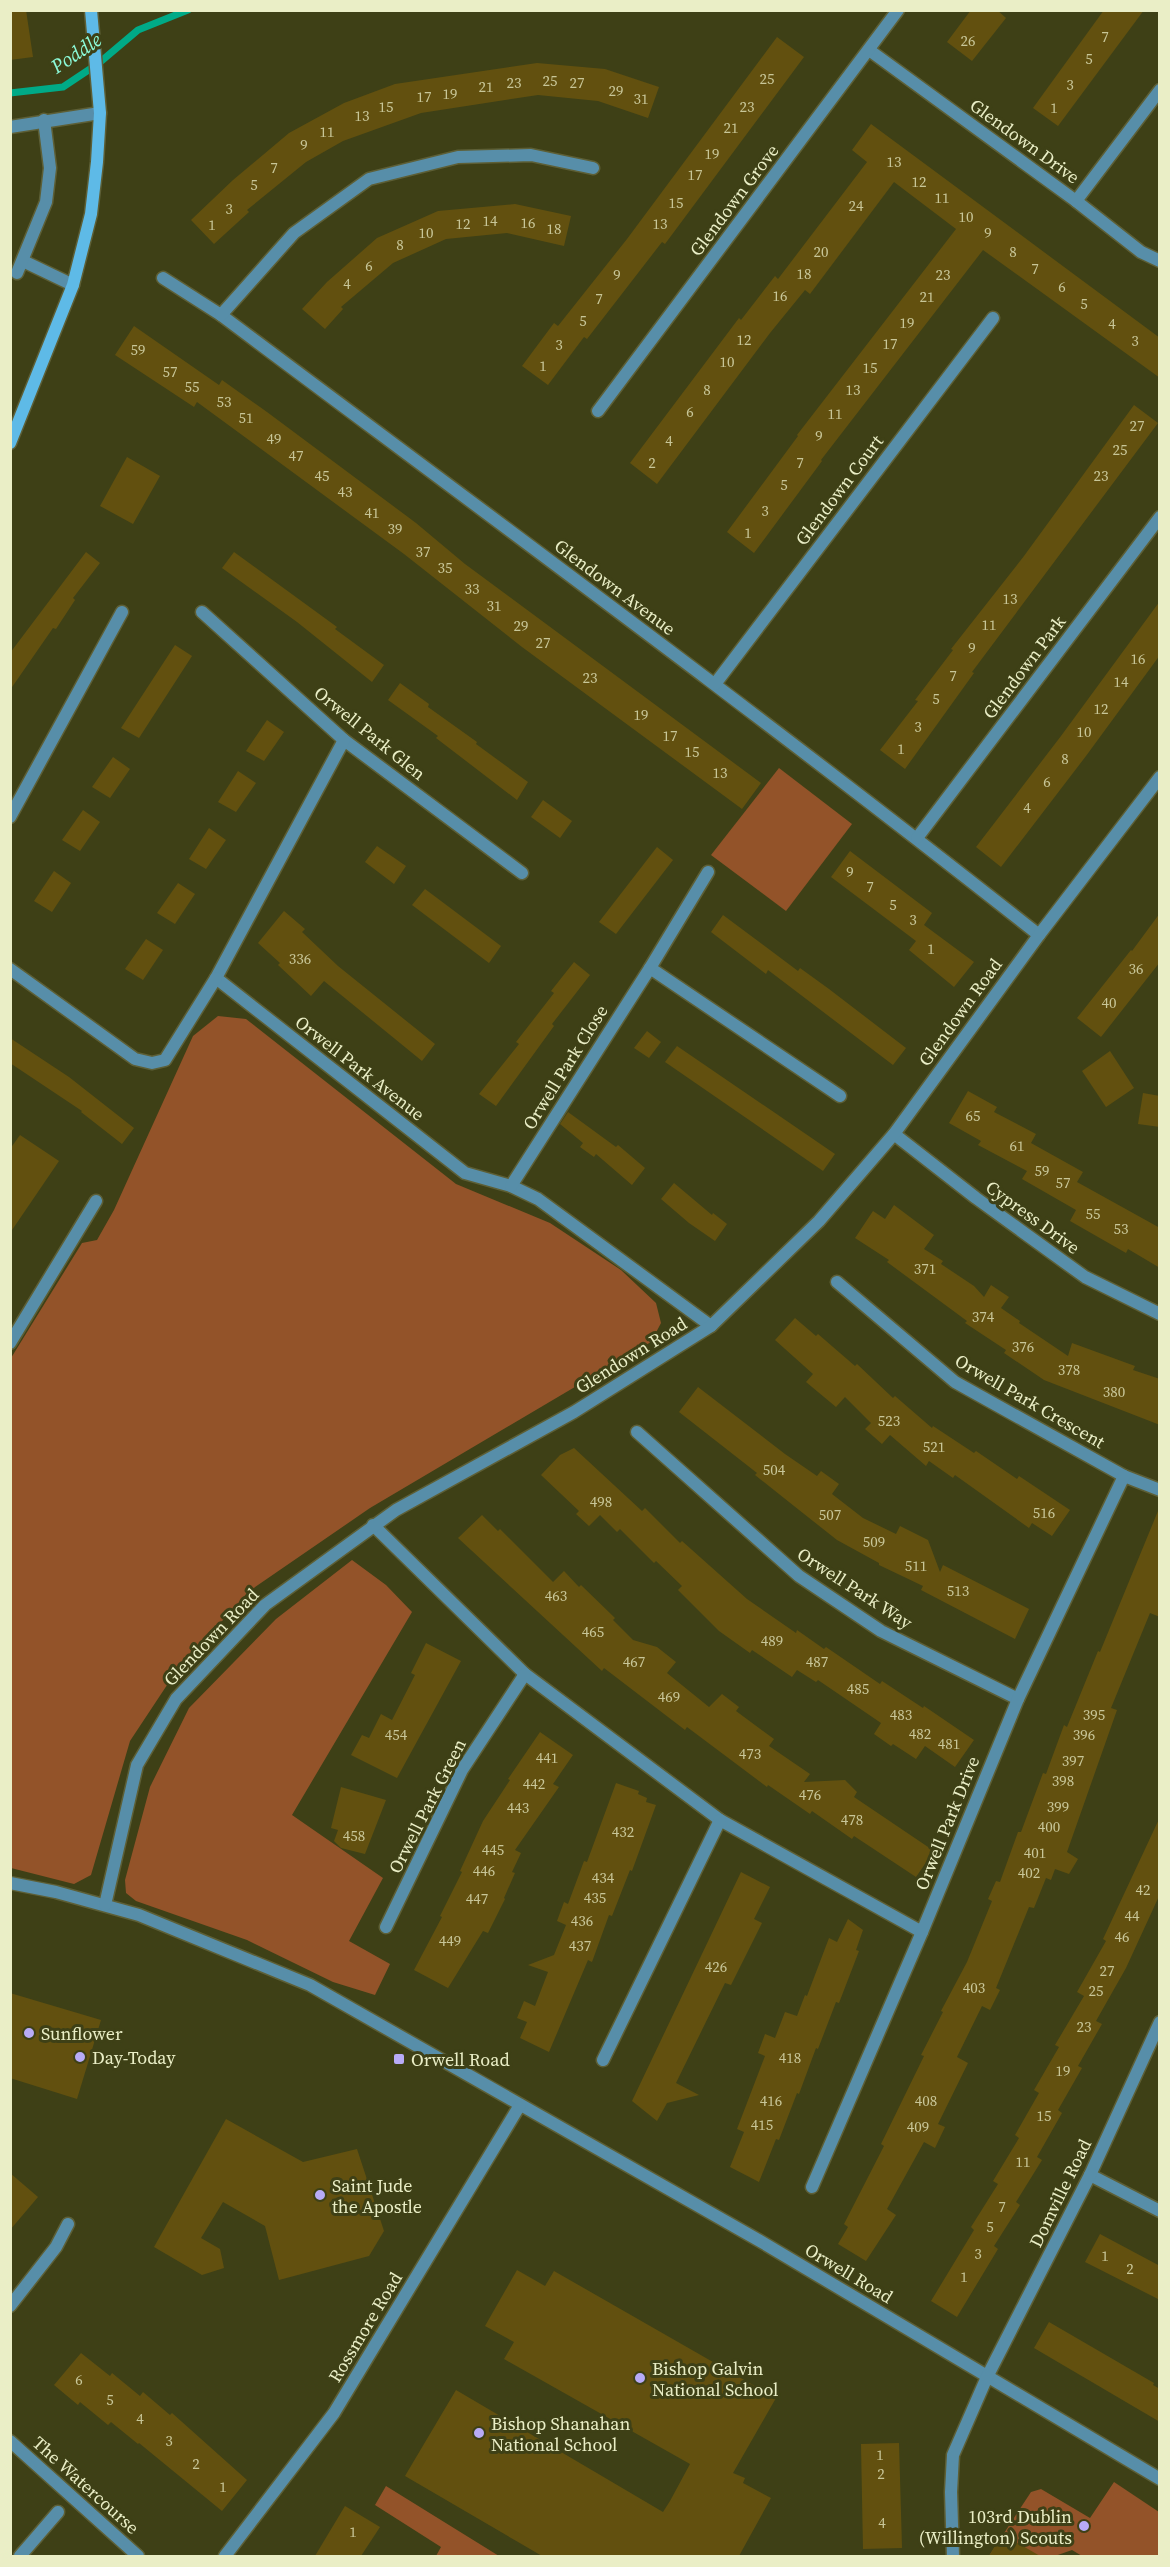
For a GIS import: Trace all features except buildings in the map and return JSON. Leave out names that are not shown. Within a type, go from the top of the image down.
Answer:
[{"type":"street","points":[[10,443],[73,285],[91,214],[100,113],[92,10]]},
{"type":"street","name":"Glendown Grove","points":[[598,411],[898,10]]},
{"type":"street","name":"Glendown Drive","points":[[868,50],[1076,201],[1141,252],[1160,261]]},
{"type":"street","points":[[1076,201],[1160,90]]},
{"type":"street","points":[[10,126],[100,113]]},
{"type":"street","points":[[17,273],[46,202],[50,168],[44,120]]},
{"type":"street","points":[[221,315],[294,233],[369,179],[458,157],[531,155],[593,168]]},
{"type":"street","points":[[22,261],[73,285]]},
{"type":"street","name":"Glendown Avenue","points":[[163,278],[221,315],[715,684],[917,838],[1039,935]]},
{"type":"street","name":"Glendown Court","points":[[715,684],[993,318]]},
{"type":"street","points":[[10,410],[23,415]]},
{"type":"street","name":"Glendown Park","points":[[917,838],[1160,517]]},
{"type":"street","points":[[10,817],[122,612]]},
{"type":"street","name":"Orwell Park Glen","points":[[202,612],[345,740],[522,873]]},
{"type":"street","points":[[10,969],[135,1059],[152,1063],[165,1060],[216,978],[345,740]]},
{"type":"street","name":"Glendown Road","points":[[105,1905],[137,1765],[176,1699],[265,1605],[373,1525],[396,1509],[574,1412],[711,1326],[819,1221],[894,1134],[1039,935],[1160,777]]},
{"type":"street","name":"Orwell Park Close","points":[[511,1186],[650,968],[708,872]]},
{"type":"street","points":[[650,968],[840,1096]]},
{"type":"street","name":"Orwell Park Avenue","points":[[216,978],[465,1173],[511,1186],[538,1199],[711,1326]]},
{"type":"street","name":"Cypress Drive","points":[[894,1134],[1085,1277],[1160,1314]]},
{"type":"street","points":[[10,1342],[96,1201]]},
{"type":"street","name":"Orwell Park Crescent","points":[[837,1282],[956,1382],[1124,1476],[1160,1490]]},
{"type":"street","name":"Orwell Park Way","points":[[637,1432],[799,1576],[881,1630],[1018,1699]]},
{"type":"street","name":"Orwell Park Drive","points":[[812,2187],[922,1932],[1018,1699],[1124,1476]]},
{"type":"street","points":[[373,1525],[525,1674],[720,1820],[922,1932]]},
{"type":"street","name":"Orwell Park Green","points":[[386,1927],[462,1770],[525,1674]]},
{"type":"street","points":[[603,2060],[720,1820]]},
{"type":"street","name":"Orwell Road","points":[[10,1883],[139,1915],[310,1985],[751,2236],[1160,2479]]},
{"type":"street","name":"Domville Road","points":[[953,2556],[951,2492],[953,2455],[987,2377],[1090,2175],[1160,2022]]},
{"type":"street","name":"Rossmore Road","points":[[225,2556],[334,2413],[520,2105]]},
{"type":"street","points":[[1090,2175],[1160,2211]]},
{"type":"street","points":[[10,2306],[56,2247],[68,2224]]},
{"type":"street","name":"The Watercourse","points":[[10,2440],[138,2556]]},
{"type":"street","points":[[20,2556],[58,2512]]},
{"type":"shaded area","points":[[779,768],[852,824],[786,911],[711,855]]},
{"type":"shaded area","points":[[218,1016],[246,1019],[456,1184],[550,1223],[621,1270],[656,1303],[661,1323],[651,1342],[370,1508],[248,1592],[173,1676],[130,1741],[91,1875],[74,1884],[11,1868],[11,1358],[82,1243],[97,1240],[114,1210],[193,1036]]},
{"type":"shaded area","points":[[352,1560],[386,1585],[412,1612],[292,1815],[383,1878],[349,1941],[390,1964],[375,1995],[333,1982],[247,1940],[136,1901],[126,1893],[125,1880],[150,1787],[189,1708],[276,1619]]},
{"type":"shaded area","name":"103rd Dublin (Willington) Scouts","points":[[1114,2482],[1159,2512],[1159,2556],[1082,2556],[1072,2550],[1055,2556],[989,2556],[1031,2492],[1041,2489],[1090,2518]]},
{"type":"shaded area","points":[[386,2486],[499,2556],[436,2556],[441,2547],[375,2505]]},
{"type":"waterway","name":"Poddle","points":[[10,93],[63,87],[99,63],[138,30],[188,10]]},
{"type":"place","name":"Sunflower","points":[[29,2033]]},
{"type":"place","name":"Day-Today","points":[[80,2057]]},
{"type":"place","name":"Orwell Road","points":[[399,2059]]},
{"type":"place","name":"Saint Jude the Apostle","points":[[320,2195]]},
{"type":"place","name":"Bishop Galvin National School","points":[[640,2378]]},
{"type":"place","name":"Bishop Shanahan National School","points":[[479,2433]]},
{"type":"place","name":"103rd Dublin (Willington) Scouts","points":[[1084,2526]]}]
